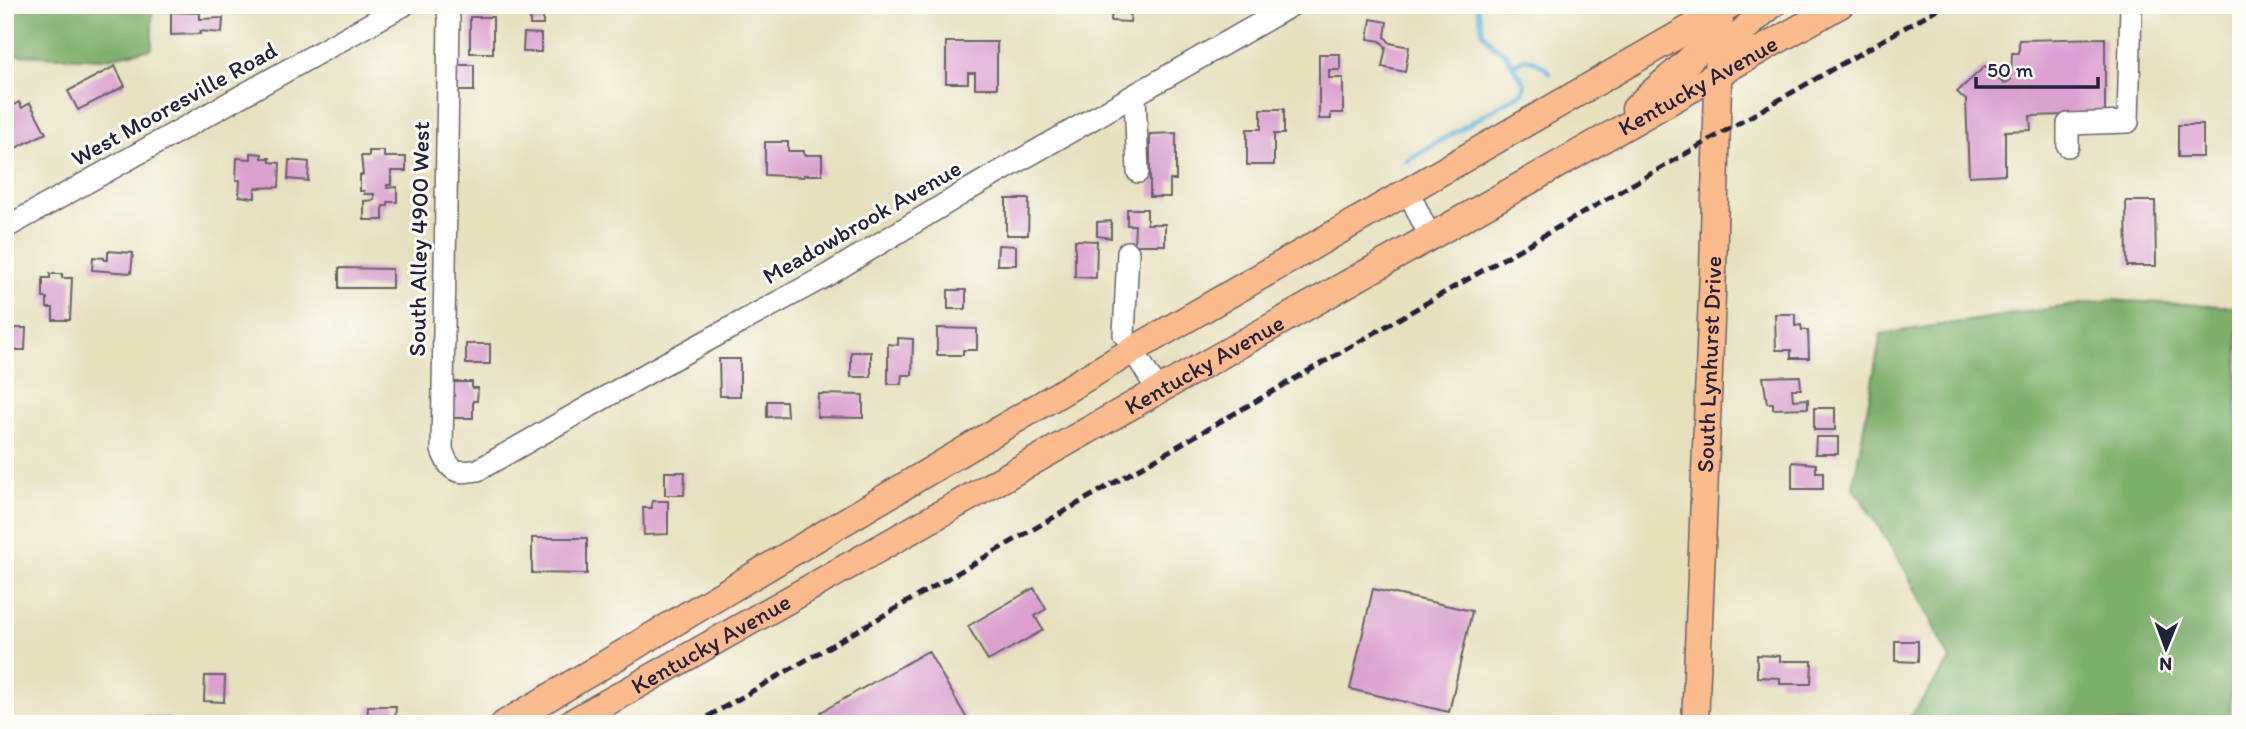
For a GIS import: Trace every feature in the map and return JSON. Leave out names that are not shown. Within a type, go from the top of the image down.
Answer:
[{"type":"main road","points":[[1718,75],[1728,49],[1737,36],[1772,5]]},
{"type":"main road","name":"Kentucky Avenue","points":[[569,724],[1840,5]]},
{"type":"main road","points":[[1620,130],[1642,100],[1677,74],[1697,54],[1724,7]]},
{"type":"main road","name":"Kentucky Avenue","points":[[503,724],[1129,343],[1408,191],[1724,7]]},
{"type":"main road","name":"South Lynhurst Drive","points":[[1695,724],[1718,75],[1724,7]]},
{"type":"street","name":"West Mooresville Road","points":[[5,228],[404,5]]},
{"type":"street","name":"South Alley 4900 West","points":[[447,5],[449,19],[442,450],[454,470]]},
{"type":"street","name":"Meadowbrook Avenue","points":[[454,470],[478,470],[653,370],[826,276],[968,190],[1293,5]]},
{"type":"street","points":[[2068,146],[2068,124],[2129,122],[2131,5]]},
{"type":"street","points":[[1135,96],[1138,172]]},
{"type":"street","points":[[1408,191],[1430,237]]},
{"type":"street","points":[[1128,251],[1129,343],[1158,391]]},
{"type":"green space","points":[[5,5],[152,5],[152,49],[102,59],[17,55],[5,51]]},
{"type":"green space","points":[[2108,300],[2239,307],[2230,724],[1905,724],[1950,660],[1907,573],[1853,486],[1881,334]]},
{"type":"building","points":[[530,5],[557,5],[557,14],[543,14],[543,25],[530,25]]},
{"type":"building","points":[[1112,5],[1138,5],[1137,11],[1131,11],[1130,22],[1111,21]]},
{"type":"building","points":[[1530,5],[1530,9],[1498,7]]},
{"type":"building","points":[[171,12],[200,13],[200,19],[223,18],[222,33],[200,31],[200,34],[171,35]]},
{"type":"building","points":[[470,17],[493,17],[493,53],[470,53]]},
{"type":"building","points":[[1371,19],[1387,22],[1385,37],[1390,43],[1409,47],[1405,72],[1382,67],[1386,47],[1380,41],[1368,39]]},
{"type":"building","points":[[524,33],[541,34],[541,52],[523,52]]},
{"type":"building","points":[[2105,38],[2105,114],[2030,116],[2031,130],[2005,131],[2005,174],[1969,176],[1966,100],[1957,92],[1985,66],[2004,84],[2011,80],[2012,53],[2019,53],[2019,40]]},
{"type":"building","points":[[946,42],[997,42],[997,88],[975,88],[975,73],[968,73],[968,83],[946,83]]},
{"type":"building","points":[[1319,54],[1340,54],[1340,70],[1329,70],[1329,78],[1343,78],[1343,113],[1331,113],[1331,119],[1319,119]]},
{"type":"building","points":[[455,65],[474,65],[474,91],[454,91]]},
{"type":"building","points":[[115,66],[125,86],[78,110],[68,91]]},
{"type":"building","points":[[19,102],[22,108],[30,103],[46,133],[16,148],[13,143],[5,147],[5,120],[11,117],[6,109]]},
{"type":"building","points":[[1261,109],[1284,109],[1284,134],[1274,134],[1274,165],[1247,165],[1247,129],[1261,129]]},
{"type":"building","points":[[2178,125],[2203,125],[2203,157],[2178,157]]},
{"type":"building","points":[[1176,133],[1176,180],[1170,180],[1170,197],[1150,197],[1150,134]]},
{"type":"building","points":[[765,142],[788,142],[788,151],[804,151],[804,155],[822,155],[822,175],[765,175]]},
{"type":"building","points":[[369,151],[384,151],[384,157],[406,157],[406,171],[391,171],[391,185],[387,185],[387,188],[397,187],[397,202],[388,202],[388,206],[383,206],[383,220],[364,220],[364,201],[374,200],[374,194],[360,191],[360,175],[363,175],[361,156],[369,156]]},
{"type":"building","points":[[251,153],[262,154],[262,158],[270,158],[270,162],[280,163],[279,187],[255,188],[255,198],[239,196],[240,180],[236,180],[237,158],[251,159]]},
{"type":"building","points":[[289,160],[309,162],[308,181],[288,179]]},
{"type":"building","points":[[1006,199],[1029,199],[1028,235],[1006,235]]},
{"type":"building","points":[[2126,201],[2155,201],[2156,266],[2127,266]]},
{"type":"building","points":[[1127,209],[1147,209],[1147,224],[1165,224],[1165,245],[1134,245],[1135,225],[1127,225]]},
{"type":"building","points":[[1111,221],[1111,238],[1097,236],[1097,222]]},
{"type":"building","points":[[1075,240],[1097,241],[1096,278],[1075,277]]},
{"type":"building","points":[[998,245],[1016,246],[1016,265],[997,265]]},
{"type":"building","points":[[108,251],[133,253],[131,273],[92,270],[93,257],[108,260]]},
{"type":"building","points":[[339,268],[392,269],[392,288],[339,288]]},
{"type":"building","points":[[50,274],[62,274],[62,278],[72,278],[70,320],[53,320],[53,308],[47,308],[47,298],[43,298],[43,278],[50,278]]},
{"type":"building","points":[[948,290],[966,290],[966,309],[948,309]]},
{"type":"building","points":[[5,314],[9,314],[9,328],[26,328],[25,350],[5,350]]},
{"type":"building","points":[[1775,314],[1795,314],[1795,326],[1801,325],[1802,330],[1808,330],[1809,358],[1791,358],[1791,350],[1776,350]]},
{"type":"building","points":[[937,328],[977,329],[977,350],[963,350],[963,355],[937,355]]},
{"type":"building","points":[[898,338],[913,339],[912,375],[902,375],[901,384],[888,384],[888,344],[898,345]]},
{"type":"building","points":[[466,344],[490,344],[490,364],[466,364]]},
{"type":"building","points":[[851,352],[871,352],[871,377],[851,377]]},
{"type":"building","points":[[719,359],[740,359],[740,396],[720,396]]},
{"type":"building","points":[[1800,376],[1801,389],[1792,389],[1793,400],[1808,399],[1808,408],[1773,409],[1773,403],[1767,403],[1763,377]]},
{"type":"building","points":[[452,382],[472,382],[472,388],[478,388],[477,401],[473,401],[473,418],[452,418]]},
{"type":"building","points":[[818,394],[863,395],[863,418],[817,417]]},
{"type":"building","points":[[767,401],[786,401],[787,416],[767,417]]},
{"type":"building","points":[[1814,408],[1835,408],[1835,430],[1814,430]]},
{"type":"building","points":[[1816,437],[1838,437],[1838,454],[1815,454]]},
{"type":"building","points":[[1792,462],[1816,464],[1816,472],[1823,472],[1823,489],[1792,489]]},
{"type":"building","points":[[665,472],[685,472],[684,495],[665,495]]},
{"type":"building","points":[[652,501],[668,501],[668,534],[644,535],[643,508],[652,508]]},
{"type":"building","points":[[532,538],[587,538],[587,574],[532,573]]},
{"type":"building","points":[[1034,588],[1046,609],[1035,616],[1043,630],[988,661],[968,626]]},
{"type":"building","points":[[1373,589],[1472,611],[1449,712],[1350,689]]},
{"type":"building","points":[[1895,641],[1918,641],[1918,662],[1895,661]]},
{"type":"building","points":[[928,651],[970,724],[828,724],[821,712]]},
{"type":"building","points":[[1757,655],[1780,656],[1780,661],[1812,661],[1811,684],[1780,684],[1780,678],[1757,677]]},
{"type":"building","points":[[205,676],[225,676],[224,702],[204,701]]},
{"type":"building","points":[[368,706],[396,706],[395,723],[367,724]]},
{"type":"building","points":[[143,716],[169,717],[169,724],[143,724]]},
{"type":"waterway","points":[[1406,161],[1523,92],[1525,84],[1505,53],[1493,45],[1483,33],[1477,5]]},
{"type":"waterway","points":[[1514,65],[1528,59],[1539,63],[1550,73]]},
{"type":"railway","points":[[695,724],[1944,5]]}]
